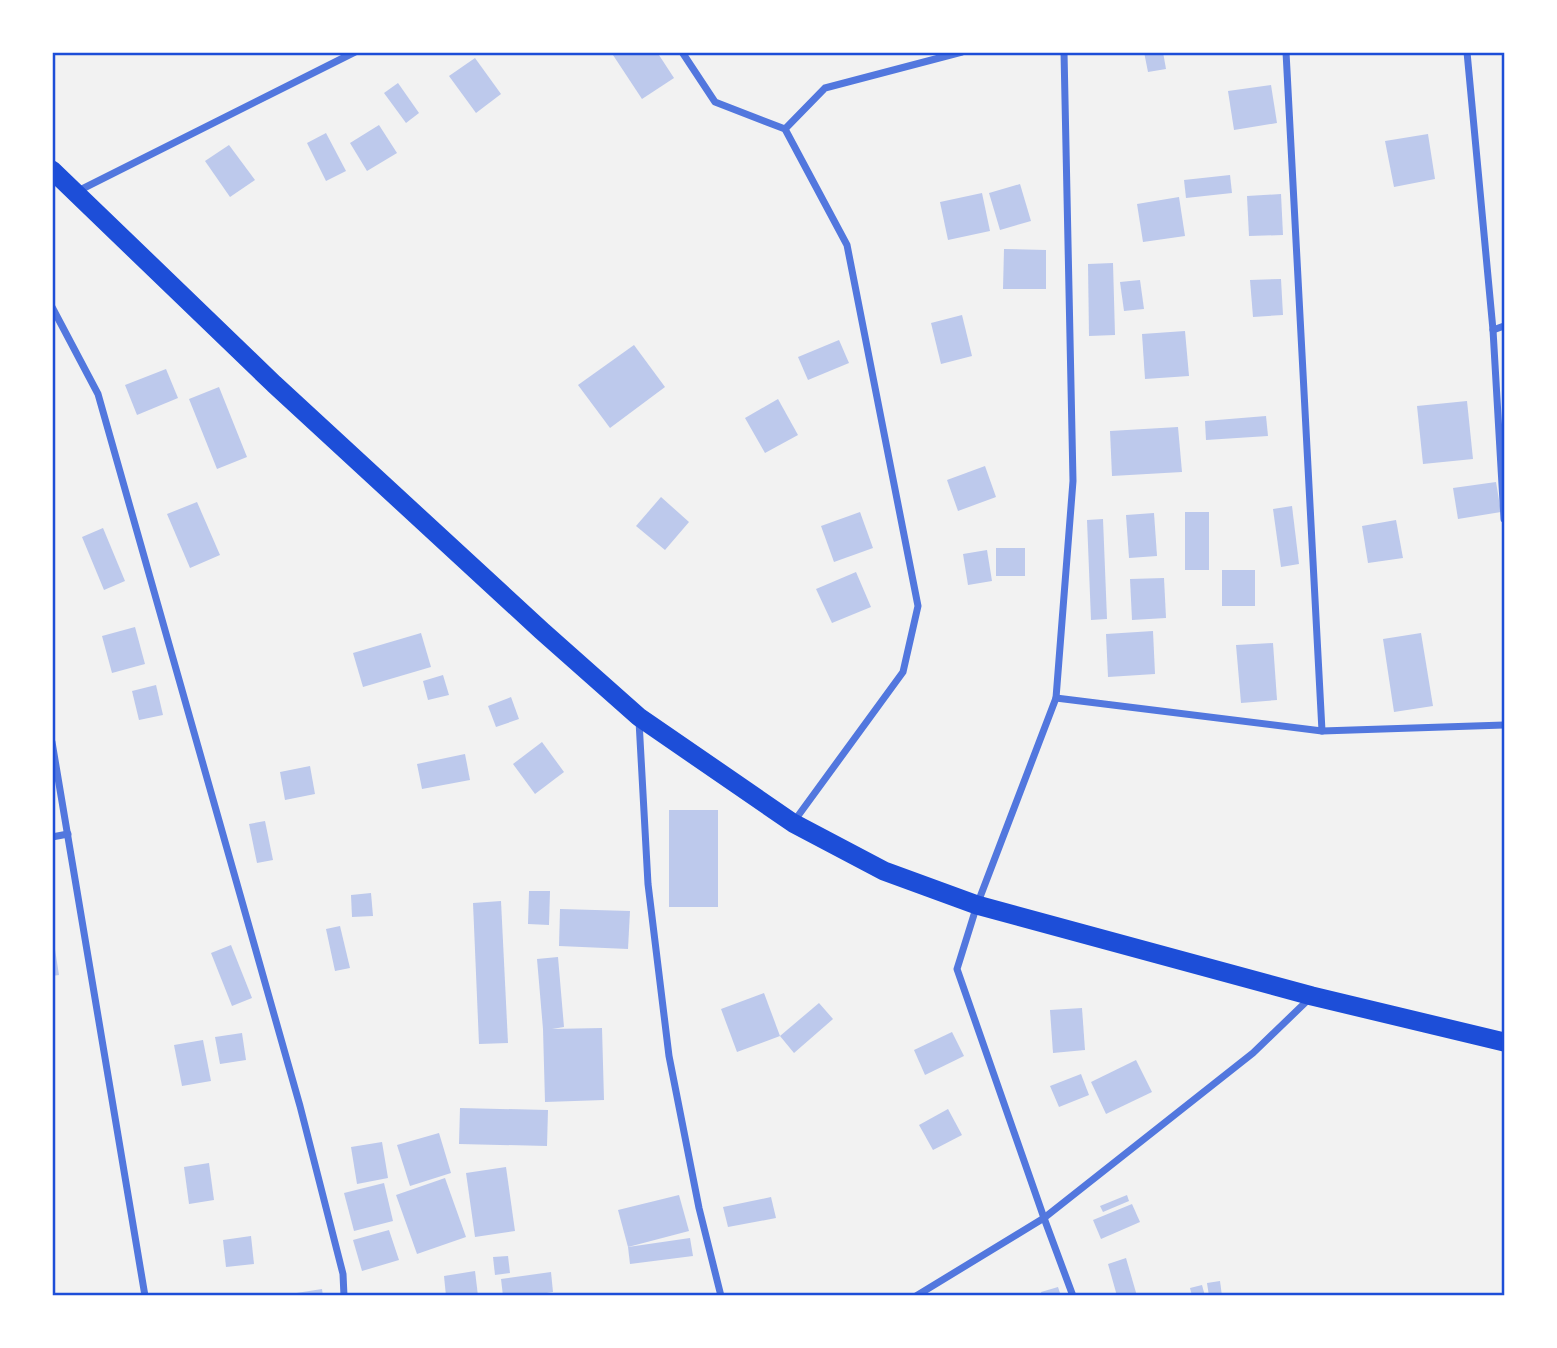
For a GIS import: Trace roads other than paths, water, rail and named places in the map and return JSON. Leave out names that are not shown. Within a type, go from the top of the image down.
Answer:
[{"type":"highway","points":[[52,170],[274,384],[639,717],[793,823],[884,871],[977,905],[1312,996],[1504,1042]]},
{"type":"street","points":[[75,192],[355,52]]},
{"type":"street","points":[[682,52],[715,102],[785,129],[847,245],[918,606],[903,672],[793,823]]},
{"type":"street","points":[[785,129],[825,88],[962,52]]},
{"type":"street","points":[[1064,52],[1073,481],[1056,698],[977,905],[957,969],[1073,1296]]},
{"type":"street","points":[[1286,52],[1322,731]]},
{"type":"street","points":[[1467,52],[1493,330],[1504,519]]},
{"type":"street","points":[[52,307],[98,394],[300,1106],[343,1274],[344,1296]]},
{"type":"street","points":[[1493,330],[1504,326]]},
{"type":"street","points":[[1056,698],[1322,731],[1504,725]]},
{"type":"street","points":[[639,717],[648,884],[669,1056],[699,1208],[721,1296]]},
{"type":"street","points":[[52,742],[145,1296]]},
{"type":"street","points":[[52,837],[68,834]]},
{"type":"street","points":[[916,1296],[1044,1218],[1253,1053],[1312,996]]}]
